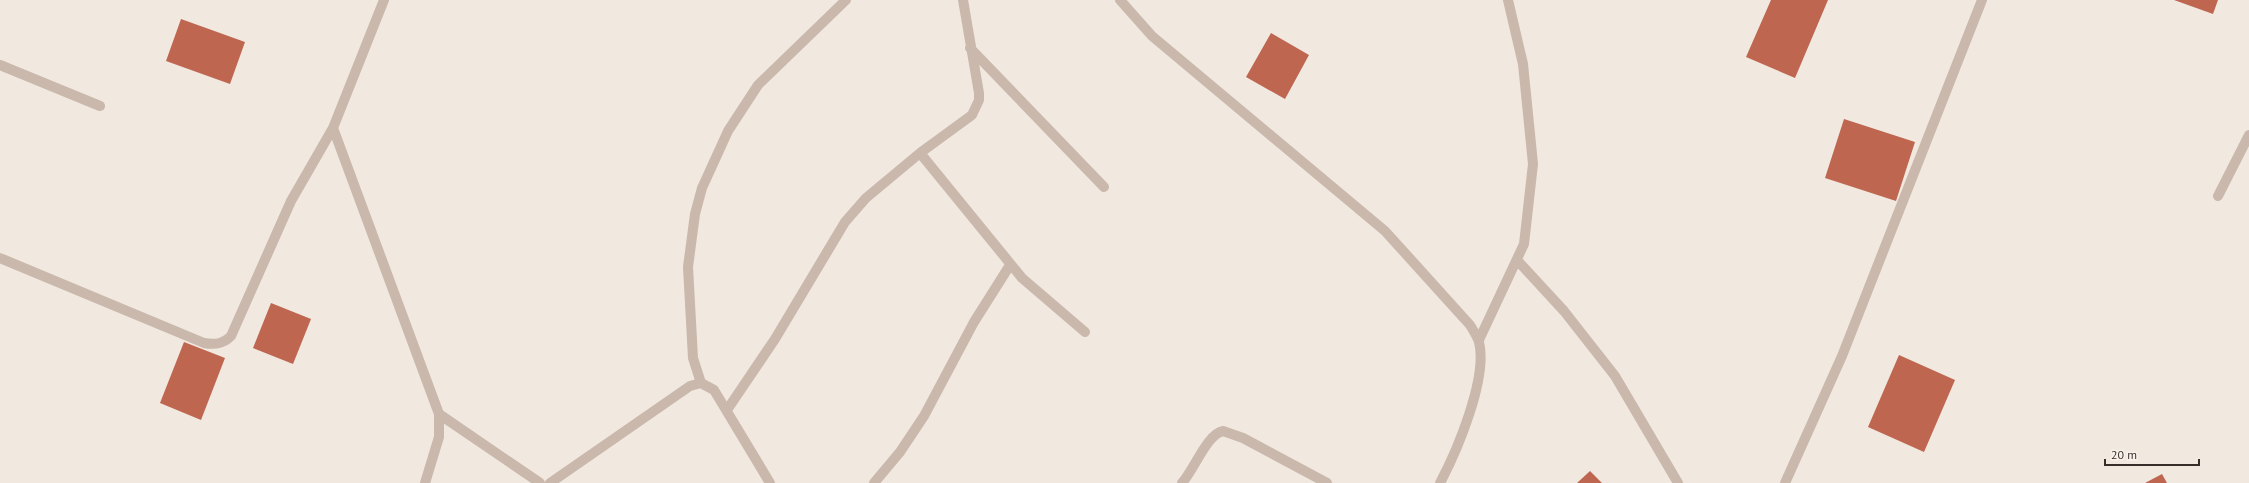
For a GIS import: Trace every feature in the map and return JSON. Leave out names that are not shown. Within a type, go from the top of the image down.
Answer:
[{"type":"street","points":[[0,258],[204,343],[217,344],[226,341],[231,336],[291,201],[333,128],[384,0]]},
{"type":"street","points":[[701,383],[693,358],[688,267],[695,214],[702,188],[728,131],[758,85],[846,0]]},
{"type":"street","points":[[727,410],[775,339],[845,222],[866,198],[920,153],[975,112],[979,100],[979,92],[970,48],[963,0]]},
{"type":"street","points":[[1120,0],[1152,36],[1384,231],[1459,310],[1479,340],[1480,351],[1478,378],[1470,412],[1440,483]]},
{"type":"street","points":[[1479,340],[1524,244],[1533,164],[1523,64],[1508,0]]},
{"type":"street","points":[[1785,483],[1842,356],[1982,0]]},
{"type":"street","points":[[970,48],[1104,187]]},
{"type":"street","points":[[0,65],[100,106]]},
{"type":"street","points":[[333,128],[439,414],[439,437],[424,483]]},
{"type":"street","points":[[2218,196],[2249,135]]},
{"type":"street","points":[[920,153],[1010,265],[1031,287],[1086,332]]},
{"type":"street","points":[[1517,260],[1564,311],[1615,376],[1678,483]]},
{"type":"street","points":[[874,483],[900,452],[924,416],[965,338],[1010,265]]},
{"type":"street","points":[[550,483],[690,386],[701,383],[714,390],[770,483]]},
{"type":"street","points":[[439,414],[540,483]]},
{"type":"street","points":[[1182,483],[1194,469],[1213,435],[1223,431],[1243,438],[1327,483]]},
{"type":"building","points":[[1771,0],[1828,0],[1795,78],[1746,57]]},
{"type":"building","points":[[2174,0],[2218,0],[2213,14]]},
{"type":"building","points":[[181,19],[245,42],[230,84],[166,61]]},
{"type":"building","points":[[1271,33],[1309,55],[1285,99],[1246,77]]},
{"type":"building","points":[[1844,119],[1915,142],[1896,201],[1825,178]]},
{"type":"building","points":[[271,303],[311,319],[293,364],[253,348]]},
{"type":"building","points":[[184,342],[225,358],[201,420],[160,403]]},
{"type":"building","points":[[1899,355],[1955,380],[1924,452],[1868,427]]},
{"type":"building","points":[[1590,471],[1602,483],[1577,483]]},
{"type":"building","points":[[2162,474],[2167,483],[2145,483]]}]
